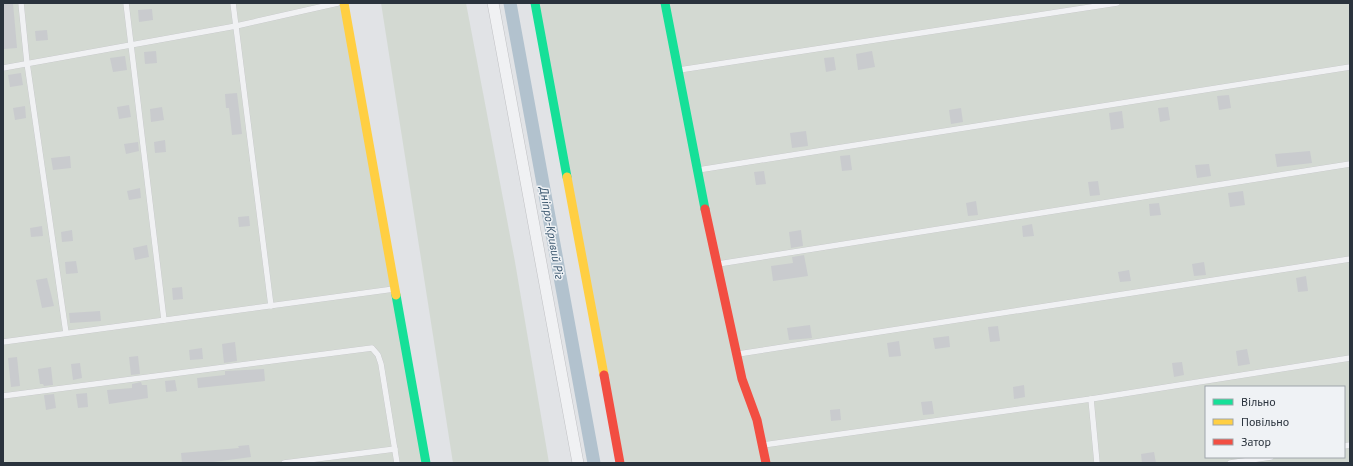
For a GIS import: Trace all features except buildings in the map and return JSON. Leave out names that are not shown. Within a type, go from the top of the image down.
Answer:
[{"type":"street","points":[[344,3],[426,463]]},
{"type":"street","points":[[493,3],[578,463]]},
{"type":"street","points":[[535,3],[620,463]]},
{"type":"street","points":[[665,3],[716,264],[727,303],[736,354],[763,445],[766,463]]},
{"type":"lane","points":[[21,3],[27,63],[66,333]]},
{"type":"lane","points":[[126,3],[164,320]]},
{"type":"lane","points":[[233,3],[271,306]]},
{"type":"lane","points":[[3,68],[236,26],[338,3]]},
{"type":"lane","points":[[677,70],[1117,3]]},
{"type":"lane","points":[[697,170],[1350,67]]},
{"type":"lane","points":[[716,264],[1350,164]]},
{"type":"lane","points":[[736,354],[1350,259]]},
{"type":"lane","points":[[3,342],[396,288]]},
{"type":"lane","points":[[3,396],[372,348],[378,355],[381,364],[397,463]]},
{"type":"lane","points":[[763,445],[1091,399],[1350,358]]},
{"type":"lane","points":[[1091,399],[1097,463]]},
{"type":"lane","points":[[284,463],[395,449]]},
{"type":"lane","points":[[1230,463],[1264,458]]},
{"type":"shaded area","points":[[3,3],[344,3],[426,463],[3,463]]},
{"type":"shaded area","points":[[381,3],[466,3],[515,262],[549,463],[453,463]]},
{"type":"shaded area","points":[[535,3],[1350,3],[1350,463],[620,463]]},
{"type":"waterway","name":"Дніпро-Кривий Ріг","points":[[510,3],[594,463]]},
{"type":"traffic: fast","points":[[535,3],[567,177]]},
{"type":"traffic: fast","points":[[665,3],[705,209]]},
{"type":"traffic: fast","points":[[396,295],[426,463]]},
{"type":"traffic: slow","points":[[344,3],[396,295]]},
{"type":"traffic: slow","points":[[567,177],[604,375]]},
{"type":"traffic: jam","points":[[705,209],[742,379],[757,420],[766,463]]},
{"type":"traffic: jam","points":[[604,375],[620,463]]}]
